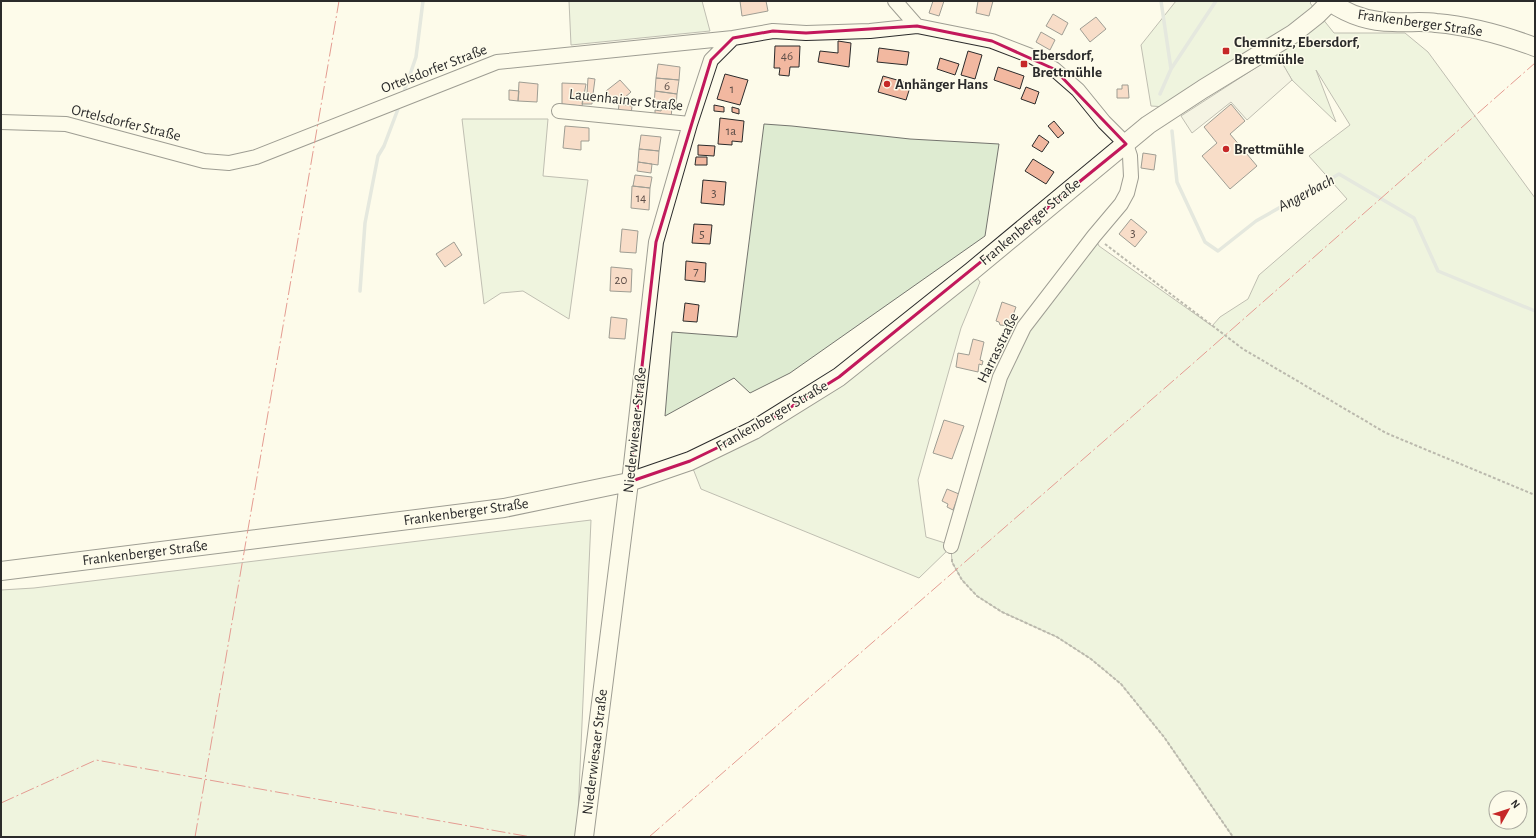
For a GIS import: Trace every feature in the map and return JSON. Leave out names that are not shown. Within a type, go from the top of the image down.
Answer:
[{"type":"main road","name":"Frankenberger Straße","points":[[1,571],[504,508],[629,482],[690,461],[733,441],[754,430],[839,377],[972,271],[1148,125],[1294,34],[1330,2],[1358,17],[1392,22],[1435,23],[1467,27],[1509,38],[1535,47]]},
{"type":"main road","name":"Niederwiesaer Straße","points":[[584,837],[629,482]]},
{"type":"street","points":[[895,1],[917,26]]},
{"type":"street","name":"Ortelsdorfer Straße","points":[[1,122],[66,124],[204,161],[229,164],[256,157],[498,62],[733,38],[773,31],[806,33],[917,26],[992,41],[1031,56],[1054,69],[1078,90],[1104,122],[1126,144]]},
{"type":"street","name":"Niederwiesaer Straße","points":[[629,482],[656,242],[690,124],[711,60],[733,38]]},
{"type":"street","name":"Lauenhainer Straße","points":[[559,111],[690,124]]},
{"type":"street","name":"Harrasstraße","points":[[951,546],[1000,377],[1024,327],[1094,236],[1121,204],[1127,193],[1131,177],[1130,156],[1126,144]]},
{"type":"path","points":[[1094,236],[1250,354],[1386,433],[1535,494]]},
{"type":"path","points":[[951,546],[952,562],[962,580],[977,596],[1002,612],[1057,637],[1091,659],[1121,684],[1164,738],[1233,837]]},
{"type":"highlighted area","points":[[917,26],[992,41],[1054,69],[1126,144],[839,377],[754,430],[690,461],[629,482],[656,242],[711,60],[733,38],[773,31],[806,33]]},
{"type":"green space","points":[[569,1],[702,1],[710,31],[571,45]]},
{"type":"green space","points":[[1176,1],[1312,1],[1310,3],[1334,33],[1405,33],[1428,52],[1535,198],[1535,837],[1233,837],[1164,737],[1121,684],[1091,659],[1057,637],[1002,612],[977,596],[962,580],[952,562],[951,547],[919,578],[701,489],[690,461],[754,430],[972,271],[980,282],[961,328],[918,480],[926,537],[948,544],[1024,327],[1094,236],[1099,246],[1212,326],[1220,317],[1248,299],[1259,275],[1347,199],[1309,156],[1350,125],[1316,70],[1336,122],[1292,80],[1267,38],[1166,107],[1151,106],[1141,45]]},
{"type":"green space","points":[[462,119],[548,119],[543,176],[588,180],[569,319],[523,291],[501,293],[484,304]]},
{"type":"green space","points":[[764,124],[910,139],[999,144],[985,236],[790,373],[750,393],[734,378],[665,416],[672,332],[737,337]]},
{"type":"green space","points":[[591,520],[577,837],[1,837],[1,590],[34,588]]},
{"type":"shaded area","points":[[1277,54],[1292,80],[1247,120],[1231,102],[1192,133],[1181,116]]},
{"type":"building","points":[[740,1],[766,1],[768,11],[742,16]]},
{"type":"building","points":[[933,1],[944,1],[939,16],[929,13]]},
{"type":"building","points":[[978,1],[993,1],[989,16],[976,13]]},
{"type":"building","points":[[1053,14],[1068,23],[1062,35],[1046,26]]},
{"type":"building","points":[[1096,17],[1106,29],[1090,42],[1080,29]]},
{"type":"building","points":[[1041,32],[1055,40],[1050,50],[1036,42]]},
{"type":"building","points":[[838,41],[851,43],[849,67],[818,62],[820,51],[838,53]]},
{"type":"building","points":[[775,46],[800,46],[799,67],[790,67],[789,76],[779,75],[780,68],[774,68]]},
{"type":"building","points":[[879,48],[909,52],[907,65],[877,62]]},
{"type":"building","points":[[968,51],[982,55],[975,79],[961,75]]},
{"type":"building","points":[[940,58],[959,64],[955,75],[937,69]]},
{"type":"building","points":[[658,64],[680,67],[679,80],[656,78]]},
{"type":"building","points":[[998,67],[1024,76],[1020,89],[994,80]]},
{"type":"building","points":[[725,74],[748,80],[740,105],[717,99]]},
{"type":"building","points":[[883,76],[911,84],[906,100],[878,92]]},
{"type":"building","points":[[588,78],[595,79],[593,94],[587,94]]},
{"type":"building","points":[[656,78],[679,80],[677,94],[655,91]]},
{"type":"building","points":[[620,80],[631,92],[617,104],[606,91]]},
{"type":"building","points":[[519,82],[538,84],[537,102],[518,101]]},
{"type":"building","points":[[562,83],[586,84],[582,106],[562,104]]},
{"type":"building","points":[[1122,85],[1128,85],[1129,98],[1117,98],[1117,89],[1122,89]]},
{"type":"building","points":[[1026,87],[1039,92],[1035,104],[1021,99]]},
{"type":"building","points":[[509,90],[519,91],[518,101],[509,100]]},
{"type":"building","points":[[655,91],[677,94],[676,107],[654,105]]},
{"type":"building","points":[[584,93],[593,94],[592,104],[582,104]]},
{"type":"building","points":[[619,104],[632,106],[631,115],[618,114]]},
{"type":"building","name":"Brettmühle","points":[[1231,104],[1245,121],[1230,134],[1257,166],[1230,189],[1202,156],[1217,143],[1204,127]]},
{"type":"building","points":[[714,105],[724,107],[724,112],[714,111]]},
{"type":"building","points":[[662,106],[672,107],[671,118],[655,117],[655,110],[661,111]]},
{"type":"building","points":[[732,107],[739,109],[739,114],[732,112]]},
{"type":"building","points":[[720,118],[744,121],[742,142],[732,141],[732,145],[718,144]]},
{"type":"building","points":[[1054,121],[1064,133],[1058,138],[1048,126]]},
{"type":"building","points":[[565,126],[589,128],[589,141],[581,141],[581,150],[563,148]]},
{"type":"building","points":[[641,135],[661,137],[659,151],[639,149]]},
{"type":"building","points":[[1039,135],[1049,142],[1042,152],[1032,146]]},
{"type":"building","points":[[698,145],[715,146],[714,156],[698,155]]},
{"type":"building","points":[[639,149],[659,151],[658,165],[638,162]]},
{"type":"building","points":[[1143,153],[1156,155],[1154,170],[1141,168]]},
{"type":"building","points":[[696,157],[707,157],[707,165],[695,165]]},
{"type":"building","points":[[1033,159],[1054,172],[1046,184],[1025,171]]},
{"type":"building","points":[[638,162],[652,164],[651,173],[637,171]]},
{"type":"building","points":[[635,175],[652,177],[650,188],[633,186]]},
{"type":"building","points":[[703,180],[726,182],[724,205],[701,203]]},
{"type":"building","points":[[632,186],[650,188],[649,210],[631,208]]},
{"type":"building","points":[[1131,219],[1147,232],[1135,247],[1119,234]]},
{"type":"building","points":[[694,224],[712,225],[710,244],[692,243]]},
{"type":"building","points":[[622,229],[638,231],[636,253],[620,252]]},
{"type":"building","points":[[454,242],[462,255],[445,267],[436,254]]},
{"type":"building","points":[[686,261],[706,263],[705,282],[685,280]]},
{"type":"building","points":[[611,267],[632,269],[631,292],[610,291]]},
{"type":"building","points":[[1002,302],[1016,307],[1009,326],[1000,325],[999,322],[996,321]]},
{"type":"building","points":[[685,303],[699,305],[697,322],[683,321]]},
{"type":"building","points":[[611,317],[627,319],[625,339],[609,338]]},
{"type":"building","points":[[973,339],[984,342],[980,360],[983,361],[982,365],[979,364],[978,372],[956,367],[958,353],[969,355]]},
{"type":"building","points":[[944,420],[964,426],[952,459],[933,453]]},
{"type":"building","points":[[947,489],[959,494],[953,510],[947,507],[948,504],[942,501]]},
{"type":"waterway","points":[[404,92],[416,57],[423,1]]},
{"type":"waterway","points":[[1161,1],[1171,69]]},
{"type":"waterway","name":"Angerbach","points":[[1160,94],[1171,69],[1216,1]]},
{"type":"waterway","points":[[360,291],[365,223],[378,156],[384,146],[398,109]]},
{"type":"waterway","name":"Angerbach","points":[[1172,131],[1177,182],[1205,242],[1218,251],[1256,221],[1339,174],[1414,218],[1438,271],[1535,311]]},
{"type":"power","points":[[195,837],[339,1]]},
{"type":"power","points":[[649,837],[1189,367],[1535,63]]},
{"type":"power","points":[[1,803],[96,760],[531,837]]},
{"type":"place","name":"Chemnitz, Ebersdorf, Brettmühle","points":[[1226,51]]},
{"type":"place","name":"Ebersdorf, Brettmühle","points":[[1024,64]]},
{"type":"place","name":"Anhänger Hans","points":[[887,84]]},
{"type":"place","name":"Brettmühle","points":[[1226,149]]}]
